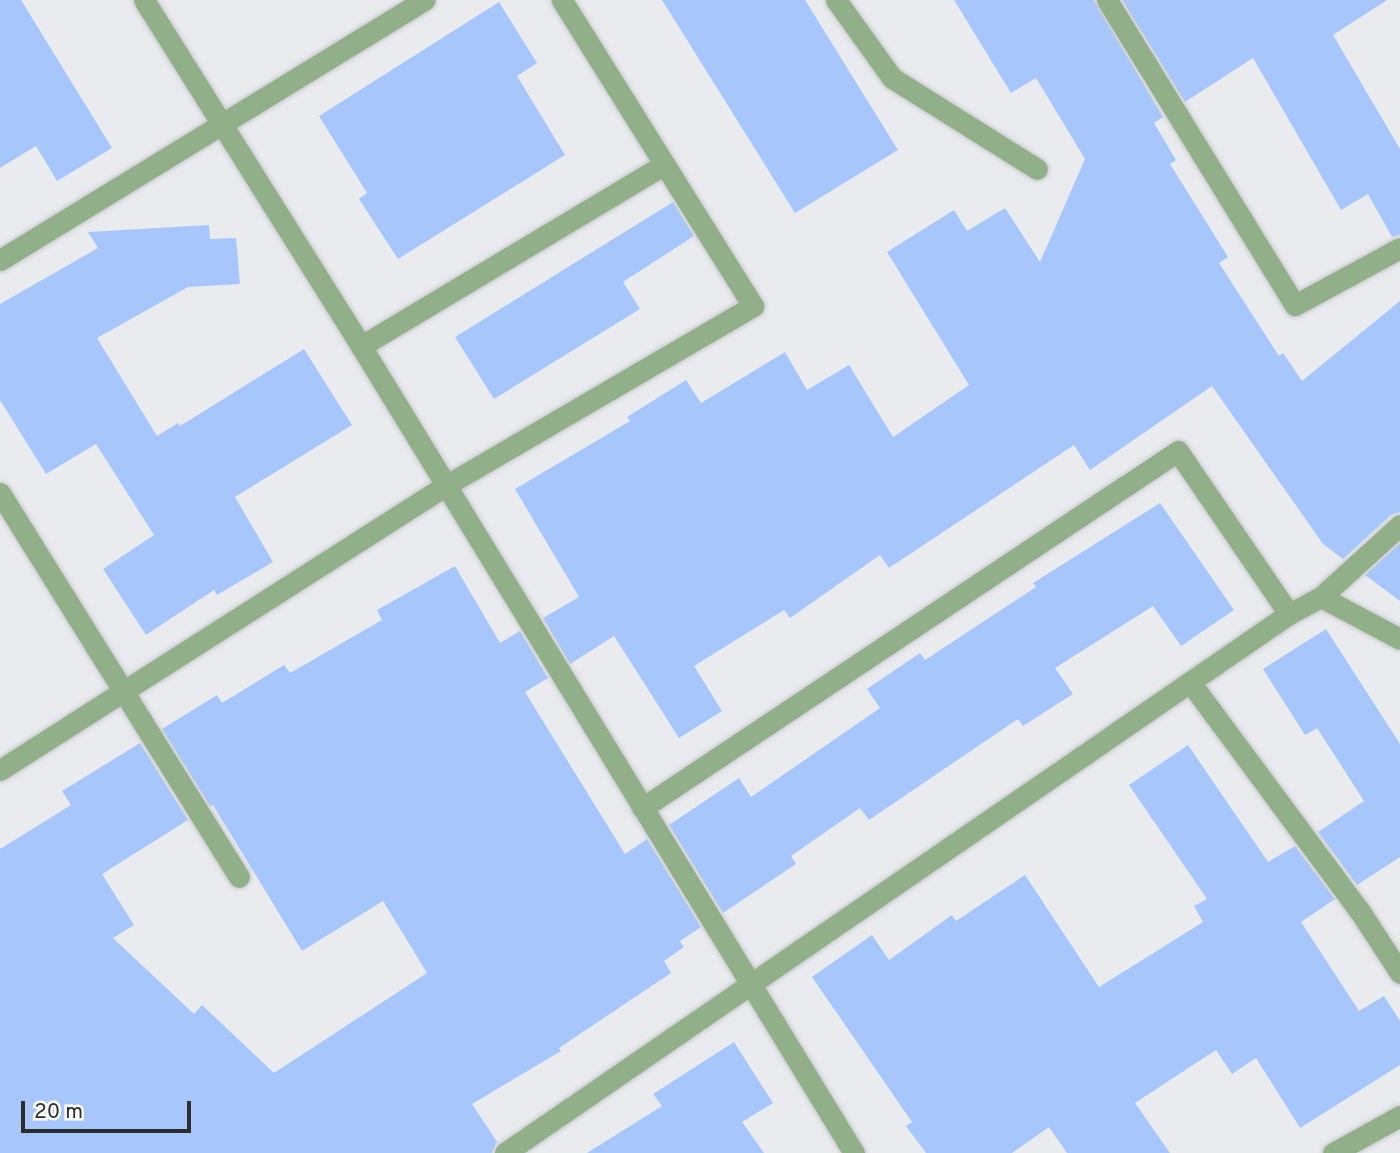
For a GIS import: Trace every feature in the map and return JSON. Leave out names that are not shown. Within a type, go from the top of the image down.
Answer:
[{"type":"street","points":[[144,0],[361,346],[854,1153]]},
{"type":"street","points":[[0,260],[425,0]]},
{"type":"street","points":[[0,770],[445,486],[753,306],[562,0]]},
{"type":"street","points":[[836,0],[892,78],[1037,169]]},
{"type":"street","points":[[1107,0],[1295,305],[1400,248]]},
{"type":"street","points":[[361,346],[664,165]]},
{"type":"street","points":[[642,808],[1178,452],[1289,614]]},
{"type":"street","points":[[0,493],[239,877]]},
{"type":"street","points":[[505,1153],[1289,614],[1321,597],[1400,525]]},
{"type":"street","points":[[1321,597],[1400,639]]},
{"type":"street","points":[[1190,682],[1359,911],[1400,973]]},
{"type":"street","points":[[1333,1153],[1400,1116]]},
{"type":"building","points":[[0,0],[21,0],[112,148],[57,181],[36,146],[0,168]]},
{"type":"building","points":[[662,0],[805,0],[898,150],[795,213]]},
{"type":"building","points":[[954,0],[1094,0],[1163,117],[1154,123],[1176,160],[1170,164],[1228,257],[1219,263],[1279,356],[1283,353],[1302,381],[1400,301],[1400,512],[1391,515],[1343,559],[1323,544],[1212,386],[1090,470],[1074,445],[889,568],[880,555],[790,618],[784,610],[694,666],[722,711],[679,738],[614,636],[570,664],[543,618],[579,597],[515,489],[630,421],[627,417],[686,380],[701,403],[785,352],[807,390],[849,365],[893,437],[969,385],[887,252],[954,210],[967,231],[1005,208],[1040,262],[1085,159],[1036,78],[1011,93]]},
{"type":"building","points":[[1122,0],[1387,0],[1333,35],[1400,149],[1400,235],[1392,237],[1368,194],[1341,210],[1253,58],[1185,102]]},
{"type":"building","points":[[499,2],[537,63],[517,76],[565,155],[398,259],[359,199],[367,193],[319,116]]},
{"type":"building","points":[[673,202],[694,236],[623,282],[640,309],[494,399],[455,337]]},
{"type":"building","points":[[209,225],[210,239],[236,238],[240,284],[188,287],[97,338],[157,436],[178,423],[180,426],[304,349],[352,425],[235,497],[273,562],[217,595],[214,590],[146,635],[103,569],[154,535],[96,444],[46,474],[0,400],[0,304],[98,248],[88,232]]},
{"type":"building","points":[[1160,503],[1234,610],[1181,646],[1153,606],[1055,668],[1073,694],[1023,726],[1018,719],[869,820],[860,808],[791,856],[796,864],[723,913],[669,825],[739,778],[751,797],[880,708],[867,689],[920,653],[925,660],[1036,587],[1033,583]]},
{"type":"building","points":[[1400,543],[1400,601],[1365,575]]},
{"type":"building","points":[[455,566],[500,643],[520,631],[548,678],[525,692],[625,854],[647,839],[701,927],[680,941],[684,947],[664,961],[671,973],[559,1048],[561,1051],[472,1104],[497,1142],[492,1153],[0,1153],[0,849],[71,805],[62,791],[140,743],[188,820],[102,874],[134,925],[113,938],[194,1014],[202,1005],[274,1073],[427,973],[383,901],[302,951],[213,805],[210,806],[162,729],[217,695],[222,703],[284,665],[290,673],[382,620],[377,610]]},
{"type":"building","points":[[1326,629],[1400,744],[1400,857],[1357,885],[1318,832],[1364,801],[1317,728],[1305,735],[1263,669]]},
{"type":"building","points":[[1188,745],[1268,862],[1295,846],[1335,899],[1301,922],[1359,1011],[1384,996],[1400,1021],[1400,1065],[1300,1128],[1256,1058],[1232,1074],[1216,1050],[1135,1103],[1170,1153],[1067,1153],[1049,1127],[1012,1153],[926,1153],[906,1126],[912,1122],[812,977],[872,935],[889,960],[952,915],[956,921],[1025,875],[1099,987],[1203,922],[1194,906],[1207,899],[1129,785]]},
{"type":"building","points":[[734,1042],[773,1103],[742,1122],[764,1153],[587,1153],[662,1106],[653,1094]]}]
